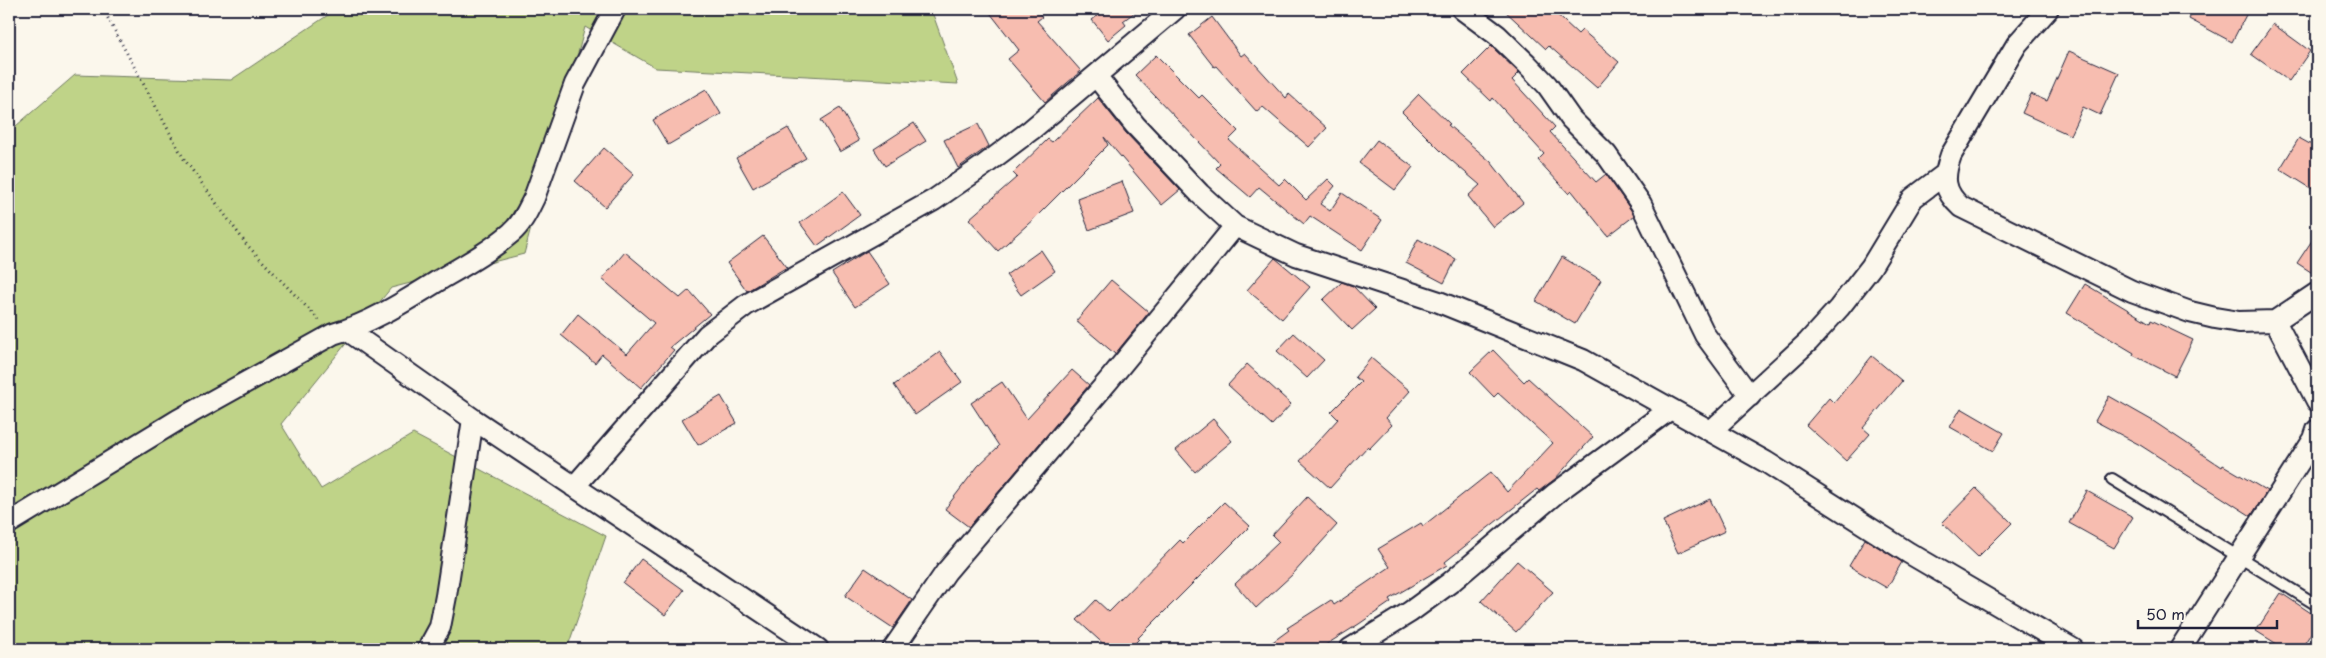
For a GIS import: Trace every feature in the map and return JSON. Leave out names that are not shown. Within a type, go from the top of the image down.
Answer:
[{"type":"street","points":[[9,523],[178,420],[340,332],[394,308],[478,258],[518,226],[534,198],[575,84],[615,9]]},
{"type":"street","points":[[574,487],[707,335],[746,305],[934,200],[1031,130],[1174,9]]},
{"type":"street","points":[[1462,9],[1497,35],[1527,64],[1547,85],[1571,119],[1606,154],[1641,204],[1705,335],[1750,396]]},
{"type":"street","points":[[1711,431],[1808,342],[1839,308],[1871,267],[1914,198],[1944,174],[1951,155],[2017,44],[2048,9]]},
{"type":"street","points":[[1096,76],[1134,125],[1200,194],[1235,226],[1296,255],[1439,302],[1583,360],[1669,410],[1766,462],[1909,553],[2073,649]]},
{"type":"street","points":[[1944,174],[1948,192],[1960,208],[2132,291],[2190,312],[2239,322],[2276,321],[2317,294]]},
{"type":"street","points":[[893,649],[946,572],[1109,380],[1235,226]]},
{"type":"street","points":[[2276,321],[2317,401]]},
{"type":"street","points":[[340,332],[818,649]]},
{"type":"street","points":[[1350,649],[1410,612],[1451,582],[1556,493],[1669,410]]},
{"type":"street","points":[[428,649],[440,627],[473,419]]},
{"type":"street","points":[[2180,649],[2317,430]]},
{"type":"lane","points":[[2112,479],[2317,605]]},
{"type":"path","points":[[103,9],[184,159],[248,245],[340,332]]},
{"type":"green space","points":[[337,9],[931,9],[958,84],[656,68],[585,27],[524,254],[391,288],[281,424],[321,489],[413,434],[606,536],[567,649],[9,649],[9,132],[75,75],[231,80]]},
{"type":"building","points":[[987,9],[1035,9],[1042,17],[1037,21],[1081,71],[1045,102],[1008,59],[1019,50]]},
{"type":"building","points":[[1106,9],[1139,9],[1123,21],[1126,25],[1108,40],[1092,20]]},
{"type":"building","points":[[1503,9],[1551,9],[1578,34],[1582,30],[1619,62],[1597,88],[1549,46],[1546,49]]},
{"type":"building","points":[[2194,9],[2249,9],[2232,42],[2189,19]]},
{"type":"building","points":[[1212,17],[1241,56],[1245,53],[1286,98],[1289,94],[1327,128],[1309,147],[1263,107],[1257,112],[1216,66],[1214,67],[1189,35]]},
{"type":"building","points":[[2273,24],[2310,51],[2289,81],[2251,54]]},
{"type":"building","points":[[1491,46],[1519,73],[1512,80],[1555,127],[1550,132],[1596,182],[1606,174],[1631,210],[1634,216],[1608,236],[1572,191],[1569,194],[1538,160],[1544,154],[1493,98],[1491,101],[1463,74]]},
{"type":"building","points":[[2069,51],[2119,73],[2100,115],[2083,107],[2070,135],[2022,113],[2031,94],[2047,101]]},
{"type":"building","points":[[1156,55],[1199,98],[1202,95],[1238,131],[1229,140],[1279,185],[1285,179],[1306,200],[1328,179],[1335,186],[1320,204],[1330,211],[1342,193],[1382,220],[1362,250],[1310,216],[1304,224],[1259,187],[1250,197],[1216,168],[1220,164],[1135,75]]},
{"type":"building","points":[[706,89],[721,114],[668,145],[653,120]]},
{"type":"building","points":[[1419,94],[1450,124],[1448,125],[1491,162],[1523,203],[1493,227],[1468,196],[1480,185],[1445,155],[1402,112]]},
{"type":"building","points":[[1098,98],[1126,133],[1180,190],[1162,205],[1104,137],[1108,145],[1036,217],[998,251],[969,219],[1017,177],[1013,173],[1048,139],[1052,142]]},
{"type":"building","points":[[840,108],[859,141],[840,152],[821,120]]},
{"type":"building","points":[[914,123],[926,141],[885,166],[874,149]]},
{"type":"building","points":[[978,124],[989,146],[958,168],[944,140]]},
{"type":"building","points":[[788,128],[806,158],[753,188],[736,158]]},
{"type":"building","points":[[2299,138],[2317,148],[2317,192],[2280,169]]},
{"type":"building","points":[[1377,140],[1413,167],[1395,190],[1359,163]]},
{"type":"building","points":[[604,148],[634,174],[605,207],[575,181]]},
{"type":"building","points":[[1122,181],[1134,213],[1089,230],[1077,198]]},
{"type":"building","points":[[843,192],[860,215],[817,246],[800,223]]},
{"type":"building","points":[[2317,233],[2317,276],[2297,263]]},
{"type":"building","points":[[763,236],[787,267],[747,291],[727,263]]},
{"type":"building","points":[[1418,239],[1456,259],[1444,283],[1406,263]]},
{"type":"building","points":[[1041,250],[1055,271],[1021,295],[1006,275]]},
{"type":"building","points":[[867,251],[890,284],[855,307],[832,273]]},
{"type":"building","points":[[625,252],[680,298],[689,290],[710,314],[670,347],[674,350],[641,388],[602,354],[595,363],[561,335],[578,314],[627,354],[654,323],[602,279]]},
{"type":"building","points":[[1562,257],[1601,280],[1575,324],[1536,301]]},
{"type":"building","points":[[1275,258],[1310,287],[1282,319],[1247,290]]},
{"type":"building","points":[[1111,280],[1149,312],[1115,354],[1076,321]]},
{"type":"building","points":[[1342,282],[1353,286],[1375,309],[1352,330],[1323,300]]},
{"type":"building","points":[[2085,284],[2150,323],[2151,320],[2193,340],[2175,376],[2133,355],[2134,353],[2067,313]]},
{"type":"building","points":[[1294,333],[1324,360],[1307,378],[1277,351]]},
{"type":"building","points":[[1493,350],[1524,382],[1528,378],[1593,437],[1555,479],[1539,491],[1537,489],[1445,562],[1447,565],[1389,599],[1391,602],[1359,624],[1319,649],[1263,649],[1289,630],[1287,628],[1331,600],[1334,605],[1390,567],[1378,549],[1421,523],[1423,526],[1491,472],[1507,492],[1553,443],[1498,393],[1494,397],[1470,372]]},
{"type":"building","points":[[940,352],[962,382],[915,415],[894,385]]},
{"type":"building","points":[[1872,356],[1902,381],[1863,428],[1870,434],[1846,461],[1806,425],[1829,398],[1834,403]]},
{"type":"building","points":[[1371,358],[1410,391],[1386,418],[1392,425],[1369,449],[1367,447],[1330,488],[1300,461],[1338,419],[1331,412],[1361,382],[1355,377]]},
{"type":"building","points":[[1247,364],[1291,404],[1272,425],[1228,385]]},
{"type":"building","points":[[1072,370],[1089,385],[969,527],[945,509],[978,466],[999,446],[971,403],[1002,382],[1027,419]]},
{"type":"building","points":[[721,396],[737,423],[698,445],[682,419]]},
{"type":"building","points":[[2109,396],[2153,421],[2222,467],[2223,465],[2267,491],[2251,516],[2140,445],[2095,421]]},
{"type":"building","points":[[1961,408],[2004,433],[1993,451],[1950,427]]},
{"type":"building","points":[[1213,419],[1232,441],[1195,472],[1176,450]]},
{"type":"building","points":[[1976,488],[2012,523],[1978,557],[1942,523]]},
{"type":"building","points":[[2087,491],[2133,517],[2114,548],[2069,523]]},
{"type":"building","points":[[1307,497],[1337,525],[1293,574],[1256,608],[1235,584],[1279,542],[1272,535]]},
{"type":"building","points":[[1710,499],[1725,531],[1678,553],[1663,521]]},
{"type":"building","points":[[1224,502],[1250,526],[1129,649],[1109,649],[1077,620],[1096,600],[1109,612],[1180,540],[1183,543]]},
{"type":"building","points":[[1865,539],[1902,562],[1887,588],[1849,566]]},
{"type":"building","points":[[641,559],[684,590],[665,615],[623,583]]},
{"type":"building","points":[[1517,561],[1553,592],[1516,632],[1481,601]]},
{"type":"building","points":[[865,568],[912,600],[893,628],[845,596]]},
{"type":"building","points":[[2281,593],[2317,617],[2317,624],[2301,649],[2285,649],[2256,631]]}]
